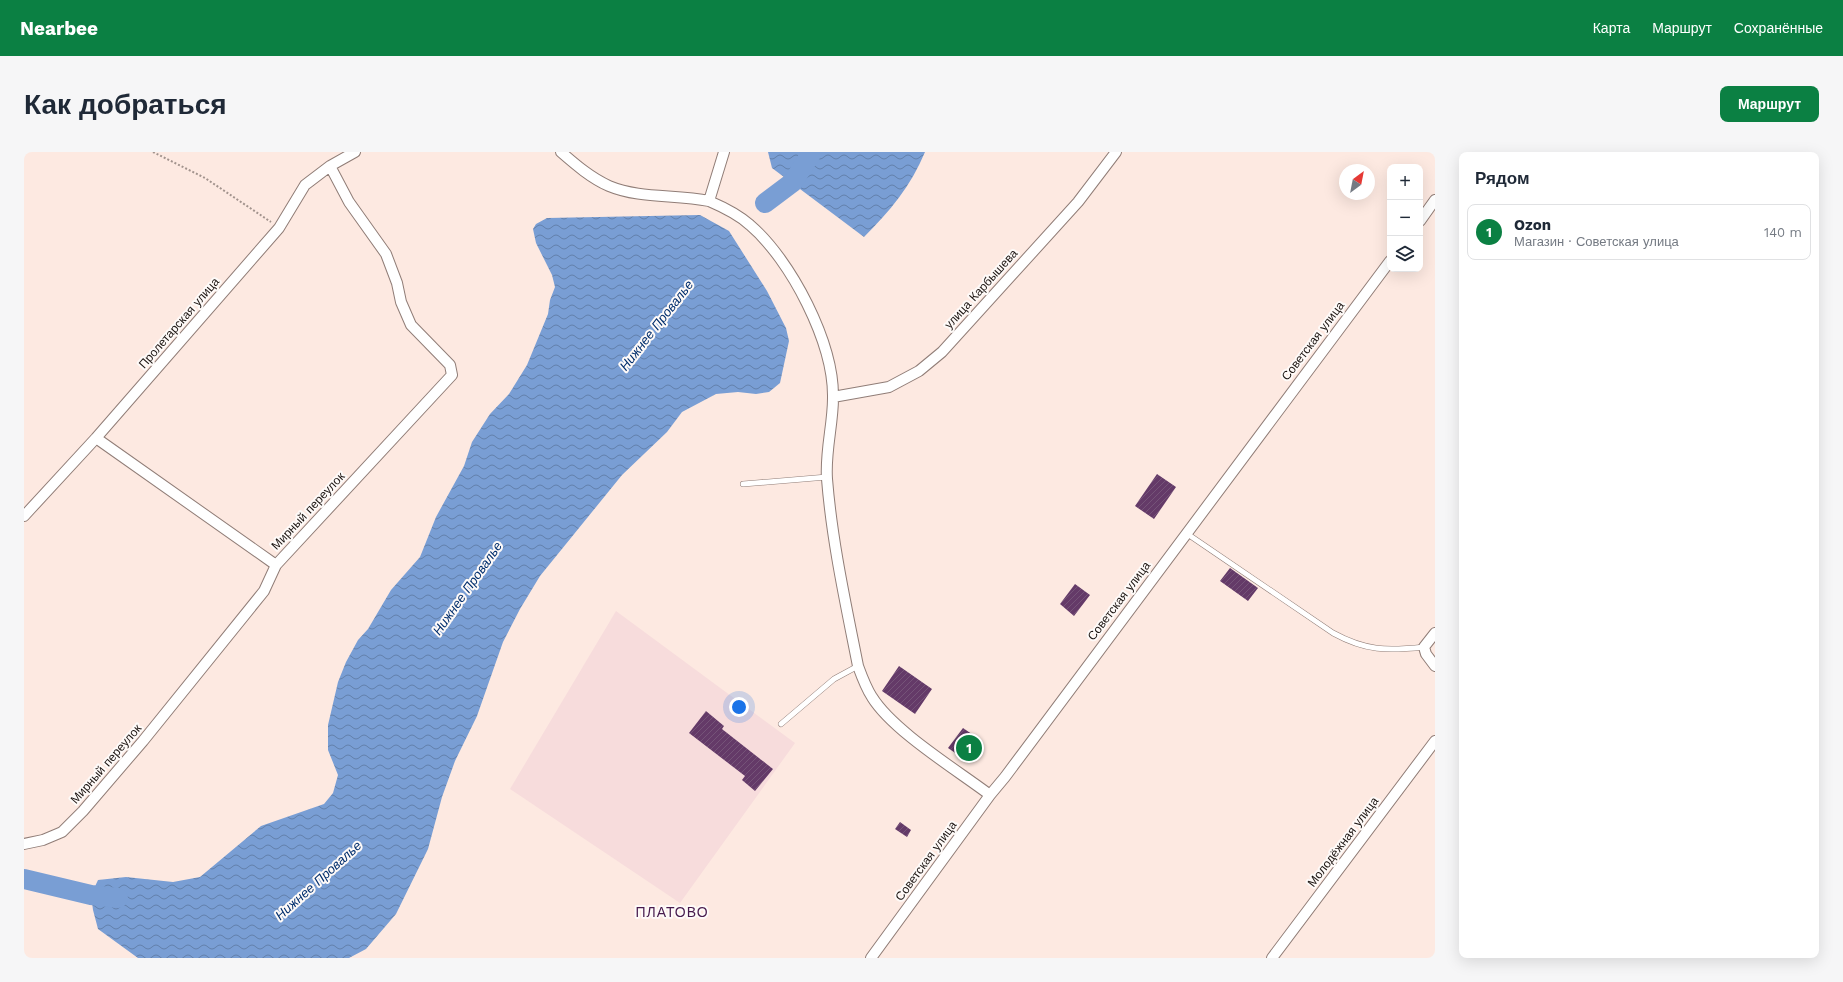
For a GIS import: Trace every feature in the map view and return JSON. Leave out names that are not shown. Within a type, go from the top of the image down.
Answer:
[{"type":"street","name":"Пролетарская улица","points":[[24,516],[96,438],[279,228],[306,185],[330,166],[355,152]]},
{"type":"street","points":[[561,152],[582,170],[608,186],[636,193],[692,198],[708,201],[725,208],[750,224],[773,248],[789,272],[815,321],[824,345],[830,370],[833,397],[827,451],[827,477],[832,520],[858,666],[872,698],[895,723],[990,795]]},
{"type":"street","points":[[708,201],[724,152]]},
{"type":"street","name":"улица Карбышева","points":[[833,397],[889,387],[919,371],[942,352],[1078,202],[1116,152]]},
{"type":"street","name":"Мирный переулок","points":[[24,844],[43,840],[62,832],[83,810],[143,741],[264,591],[276,565],[452,375],[450,365],[411,325],[401,302],[398,284],[386,254],[349,202],[330,166]]},
{"type":"street","points":[[1423,216],[1435,200]]},
{"type":"street","name":"Советская улица","points":[[871,958],[990,795],[1387,265]]},
{"type":"street","points":[[96,438],[276,565]]},
{"type":"street","points":[[1435,633],[1424,647],[1426,654],[1435,666]]},
{"type":"street","name":"Молодёжная улица","points":[[1272,958],[1435,741]]},
{"type":"lane","points":[[743,484],[827,477]]},
{"type":"lane","points":[[1186,533],[1333,633],[1351,643],[1381,649],[1424,647]]},
{"type":"lane","points":[[781,724],[834,680],[858,666]]},
{"type":"path","points":[[153,152],[205,178],[279,228]]},
{"type":"shaded area","points":[[616,611],[795,743],[680,903],[510,789]]},
{"type":"water","points":[[768,152],[925,152],[913,176],[899,198],[883,218],[864,237],[772,168]]},
{"type":"water","points":[[700,215],[729,231],[767,291],[786,328],[789,341],[780,383],[769,392],[756,394],[738,392],[716,394],[682,412],[667,432],[622,475],[540,576],[520,609],[503,642],[477,716],[455,761],[442,797],[428,849],[396,914],[366,949],[349,958],[138,958],[98,929],[91,895],[98,880],[126,877],[173,882],[200,877],[261,826],[324,804],[333,793],[338,775],[328,750],[328,725],[338,682],[346,662],[358,640],[368,629],[391,590],[420,557],[436,517],[464,466],[472,442],[490,414],[509,394],[527,365],[548,314],[550,300],[555,287],[552,275],[536,243],[533,229],[536,224],[547,218]]},
{"type":"building","points":[[1157,474],[1176,487],[1154,519],[1135,506]]},
{"type":"building","points":[[1230,568],[1258,588],[1248,601],[1220,581]]},
{"type":"building","points":[[1075,584],[1090,595],[1074,616],[1060,604]]},
{"type":"building","points":[[899,666],[932,689],[915,714],[882,691]]},
{"type":"building","points":[[706,711],[724,726],[722,729],[773,769],[755,791],[742,780],[745,776],[689,733]]},
{"type":"building","points":[[963,728],[982,741],[967,761],[948,748]]},
{"type":"building","points":[[900,822],[911,830],[907,837],[895,829]]},
{"type":"waterway","name":"Нижнее Провалье","points":[[765,203],[793,182],[812,152]]},
{"type":"waterway","points":[[24,879],[91,895],[118,898]]},
{"type":"place","name":"Ozon","points":[[969,748]]},
{"type":"district","name":"ПЛАТОВО","points":[[672,912]]}]
